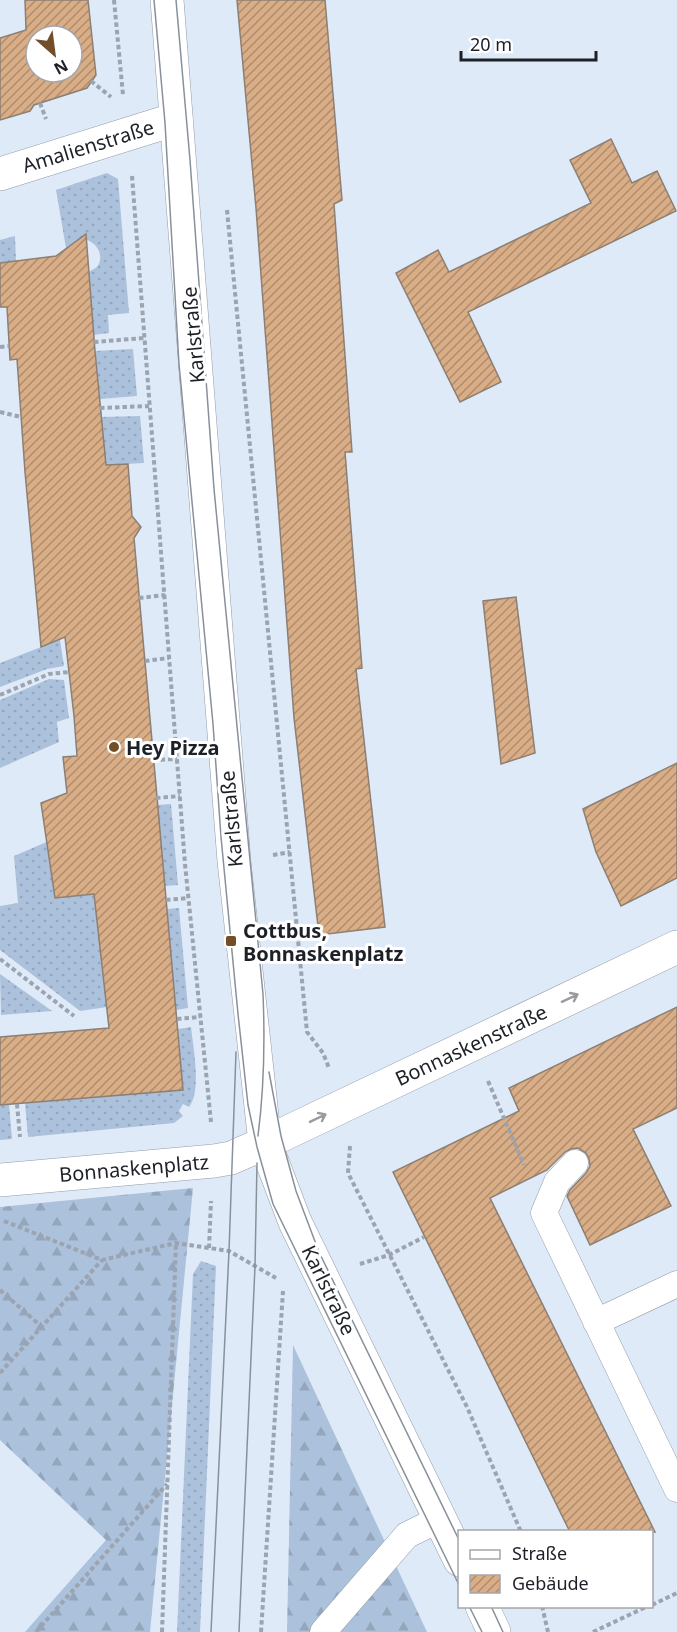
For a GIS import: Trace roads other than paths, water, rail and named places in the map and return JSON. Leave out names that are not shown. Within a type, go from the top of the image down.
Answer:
[{"type":"street","name":"Karlstraße","points":[[167,0],[234,861],[265,1143],[295,1222],[458,1558]]},
{"type":"street","name":"Amalienstraße","points":[[0,174],[176,119]]},
{"type":"street","name":"Bonnaskenstraße","points":[[265,1143],[677,947]]},
{"type":"street","name":"Bonnaskenplatz","points":[[0,1180],[214,1161],[231,1158],[265,1143]]},
{"type":"street","points":[[483,1608],[494,1632]]},
{"type":"lane","points":[[575,1163],[557,1182],[544,1213],[677,1489]]},
{"type":"lane","points":[[596,1322],[677,1284]]},
{"type":"lane","points":[[323,1632],[407,1535],[440,1519]]},
{"type":"tram line","points":[[154,0],[165,123],[179,364],[213,724],[221,837],[248,1105],[273,1204],[458,1583]]},
{"type":"tram line","points":[[176,0],[214,489],[263,994],[264,1065],[258,1136]]},
{"type":"tram line","points":[[211,1632],[236,1052]]},
{"type":"tram line","points":[[269,1072],[281,1136],[296,1191],[319,1252],[458,1538]]},
{"type":"tram line","points":[[239,1632],[255,1266],[257,1163]]},
{"type":"tram line","points":[[470,1608],[482,1632]]},
{"type":"tram line","points":[[492,1608],[503,1632]]},
{"type":"place","name":"Hey Pizza","points":[[114,747]]},
{"type":"place","name":"Cottbus, Bonnaskenplatz","points":[[231,941]]}]
